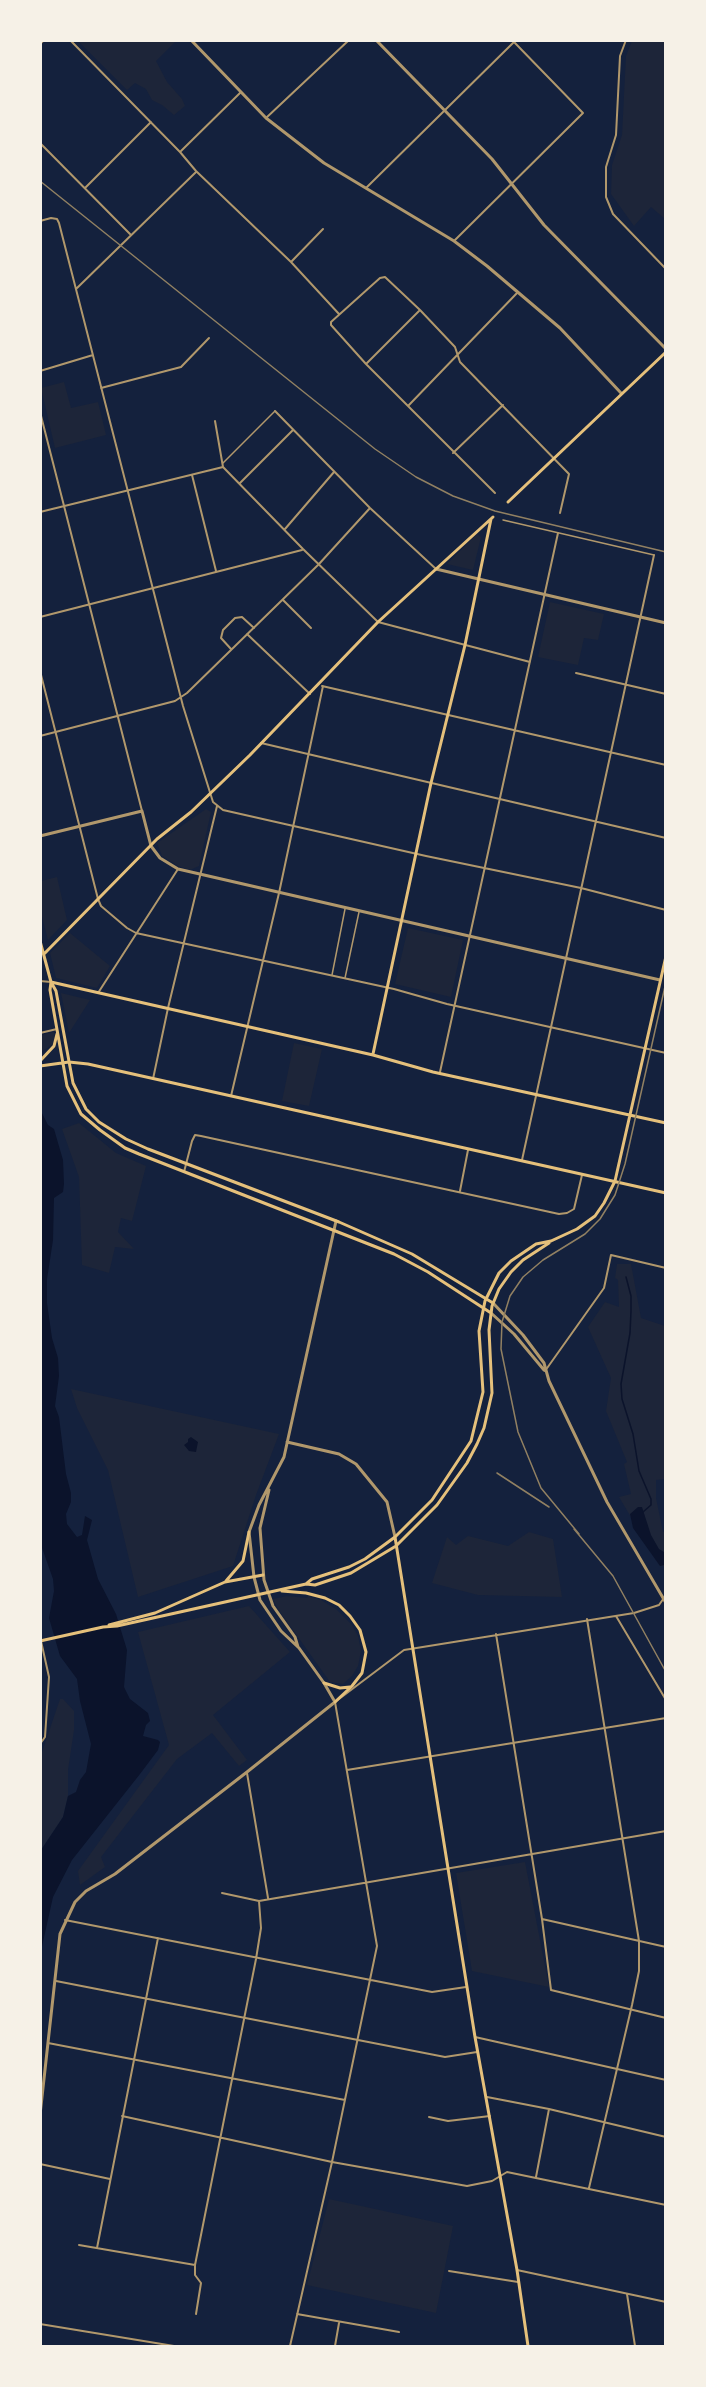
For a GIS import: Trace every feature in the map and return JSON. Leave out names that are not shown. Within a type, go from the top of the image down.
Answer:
[{"type":"main road","points":[[508,502],[666,350]]},
{"type":"main road","points":[[44,954],[151,846],[209,795],[310,694],[321,686],[378,622],[492,517],[465,645],[431,783],[373,1055]]},
{"type":"main road","points":[[40,941],[51,982],[56,991],[69,1062],[79,1098],[99,1122],[126,1139],[336,1221],[412,1254],[494,1303]]},
{"type":"main road","points":[[40,1641],[306,1584],[315,1586],[351,1573],[396,1546],[437,1505],[467,1463],[480,1438],[492,1392],[489,1342],[491,1313],[499,1289],[524,1260],[551,1241],[577,1229],[595,1216],[615,1181],[666,956]]},
{"type":"main road","points":[[51,982],[373,1055],[440,1074],[666,1124]]},
{"type":"main road","points":[[51,982],[50,990],[67,1086],[81,1114],[125,1148],[334,1228],[402,1257],[491,1313]]},
{"type":"main road","points":[[40,1061],[54,1047],[57,1029]]},
{"type":"main road","points":[[40,1066],[69,1062],[153,1079],[666,1193]]},
{"type":"main road","points":[[306,1584],[312,1579],[357,1563],[395,1537],[432,1500],[457,1465],[474,1434],[483,1389],[479,1331],[486,1298],[499,1273],[511,1261],[536,1244],[551,1241]]},
{"type":"main road","points":[[225,1582],[243,1561],[249,1532]]},
{"type":"main road","points":[[395,1537],[475,2037],[517,2270],[528,2346]]},
{"type":"main road","points":[[156,1616],[225,1582],[263,1575]]},
{"type":"main road","points":[[280,1590],[326,1598],[339,1605],[360,1630],[366,1652],[362,1673],[335,1702]]},
{"type":"main road","points":[[324,1683],[340,1688],[352,1686]]},
{"type":"street","points":[[40,44],[44,40]]},
{"type":"street","points":[[70,40],[196,171],[291,262],[340,315]]},
{"type":"street","points":[[191,40],[266,118],[324,163],[454,241],[518,292],[560,327],[621,393]]},
{"type":"street","points":[[266,118],[349,40]]},
{"type":"street","points":[[376,40],[513,183],[544,225],[666,350]]},
{"type":"street","points":[[626,40],[620,56],[616,135],[606,167],[606,197],[613,214],[666,269]]},
{"type":"street","points":[[366,188],[515,41],[583,113],[454,241]]},
{"type":"street","points":[[180,152],[241,92]]},
{"type":"street","points":[[85,188],[151,122]]},
{"type":"street","points":[[41,144],[131,235]]},
{"type":"street","points":[[76,289],[196,171]]},
{"type":"street","points":[[40,221],[57,219],[181,697],[209,795],[217,806],[223,810],[485,869],[581,888],[666,910]]},
{"type":"street","points":[[291,262],[323,229]]},
{"type":"street","points":[[495,494],[332,327],[331,322],[382,276],[420,310],[455,347],[460,362],[569,474],[560,513]]},
{"type":"street","points":[[408,406],[518,292]]},
{"type":"street","points":[[366,364],[420,310]]},
{"type":"street","points":[[101,388],[181,367],[209,338]]},
{"type":"street","points":[[40,372],[93,355]]},
{"type":"street","points":[[453,453],[503,405]]},
{"type":"street","points":[[275,411],[370,508],[436,569],[666,623]]},
{"type":"street","points":[[40,412],[151,846],[160,858],[178,868],[200,874],[666,981]]},
{"type":"street","points":[[215,421],[223,465],[303,549],[378,622],[530,662]]},
{"type":"street","points":[[240,483],[293,430]]},
{"type":"street","points":[[40,512],[192,475],[223,465]]},
{"type":"street","points":[[285,529],[334,472]]},
{"type":"street","points":[[192,475],[216,572]]},
{"type":"street","points":[[40,736],[176,701],[319,564],[370,508]]},
{"type":"street","points":[[440,1074],[558,533]]},
{"type":"street","points":[[40,617],[303,549]]},
{"type":"street","points":[[522,1160],[654,555]]},
{"type":"street","points":[[282,600],[311,628]]},
{"type":"street","points":[[231,649],[221,638],[223,630],[235,618],[242,617],[254,628]]},
{"type":"street","points":[[247,634],[310,694]]},
{"type":"street","points":[[40,671],[98,899],[101,906],[136,933],[388,988],[666,1053]]},
{"type":"street","points":[[576,673],[666,694]]},
{"type":"street","points":[[231,1096],[294,826],[321,686],[666,765]]},
{"type":"street","points":[[261,744],[666,838]]},
{"type":"street","points":[[153,1079],[217,806]]},
{"type":"street","points":[[40,836],[142,811]]},
{"type":"street","points":[[98,993],[178,868]]},
{"type":"street","points":[[40,981],[51,982]]},
{"type":"street","points":[[40,1033],[57,1029]]},
{"type":"street","points":[[184,1172],[195,1135],[559,1214],[574,1209],[582,1175]]},
{"type":"street","points":[[460,1191],[468,1149]]},
{"type":"street","points":[[290,2346],[332,2162],[377,1946],[335,1702],[299,1648],[271,1617],[261,1600],[254,1577],[249,1532],[259,1505],[282,1463],[336,1221]]},
{"type":"street","points":[[545,1371],[603,1288],[611,1255],[666,1268]]},
{"type":"street","points":[[494,1303],[504,1312],[544,1363],[545,1371]]},
{"type":"street","points":[[491,1313],[514,1334],[545,1371],[607,1502],[664,1602]]},
{"type":"street","points":[[287,1442],[339,1454],[356,1464],[387,1502],[395,1537]]},
{"type":"street","points":[[270,1485],[260,1528],[263,1575],[268,1596],[299,1648]]},
{"type":"street","points":[[40,2115],[60,1934],[75,1902],[86,1891],[121,1869],[404,1650],[616,1616],[659,1605],[664,1602],[666,1595]]},
{"type":"street","points":[[616,1616],[666,1700]]},
{"type":"street","points":[[587,1619],[639,1941],[639,1971],[589,2188]]},
{"type":"street","points":[[496,1634],[542,1919],[550,1990],[666,2018]]},
{"type":"street","points":[[40,1641],[49,1677],[45,1737],[40,1744]]},
{"type":"street","points":[[347,1770],[666,1718]]},
{"type":"street","points":[[247,1772],[268,1898]]},
{"type":"street","points":[[222,1893],[258,1900],[666,1831]]},
{"type":"street","points":[[196,2314],[201,2283],[195,2275],[195,2265],[256,1959],[261,1928],[258,1900]]},
{"type":"street","points":[[542,1919],[666,1947]]},
{"type":"street","points":[[65,1920],[432,1992],[467,1987]]},
{"type":"street","points":[[97,2248],[158,1938]]},
{"type":"street","points":[[56,1981],[445,2057],[478,2052]]},
{"type":"street","points":[[475,2037],[666,2079]]},
{"type":"street","points":[[48,2043],[345,2100]]},
{"type":"street","points":[[486,2097],[549,2109],[666,2137]]},
{"type":"street","points":[[536,2177],[549,2109]]},
{"type":"street","points":[[122,2116],[332,2162],[467,2186],[492,2181],[507,2172],[666,2205]]},
{"type":"street","points":[[429,2117],[448,2121],[490,2116]]},
{"type":"street","points":[[40,2164],[110,2179]]},
{"type":"street","points":[[79,2245],[195,2265]]},
{"type":"street","points":[[517,2270],[666,2302]]},
{"type":"street","points":[[449,2271],[518,2282]]},
{"type":"street","points":[[627,2294],[635,2346]]},
{"type":"street","points":[[297,2314],[399,2332]]},
{"type":"street","points":[[335,2346],[339,2322]]},
{"type":"street","points":[[40,2324],[174,2346]]},
{"type":"lane","points":[[223,465],[275,411]]},
{"type":"lane","points":[[503,520],[654,555]]},
{"type":"lane","points":[[332,976],[346,908]]},
{"type":"lane","points":[[345,979],[360,912]]},
{"type":"shaded area","points":[[78,41],[176,41],[156,61],[167,82],[185,106],[174,115],[152,100],[146,89],[135,83],[127,90]]},
{"type":"shaded area","points":[[632,41],[666,41],[665,219],[651,207],[634,226],[611,194],[612,165],[622,135],[626,56]]},
{"type":"shaded area","points":[[64,382],[71,408],[98,402],[106,435],[55,448],[41,388]]},
{"type":"shaded area","points":[[477,534],[481,537],[473,570],[447,564]]},
{"type":"shaded area","points":[[550,602],[604,614],[598,640],[584,638],[578,665],[538,657]]},
{"type":"shaded area","points":[[206,809],[211,812],[199,866],[190,870],[162,856],[157,843]]},
{"type":"shaded area","points":[[57,877],[67,920],[48,940],[41,913],[41,881]]},
{"type":"shaded area","points":[[408,928],[463,940],[451,997],[395,984]]},
{"type":"shaded area","points":[[70,933],[110,966],[97,988],[56,978],[50,953]]},
{"type":"shaded area","points":[[61,993],[90,1000],[69,1033]]},
{"type":"shaded area","points":[[54,1032],[55,1040],[52,1045],[41,1052],[41,1035]]},
{"type":"shaded area","points":[[294,1043],[322,1049],[309,1106],[282,1101]]},
{"type":"shaded area","points":[[41,1111],[48,1125],[54,1129],[63,1160],[63,1192],[54,1198],[47,1303],[52,1338],[58,1358],[59,1376],[55,1406],[59,1417],[66,1474],[71,1493],[71,1502],[66,1514],[67,1524],[77,1537],[82,1535],[85,1516],[92,1520],[87,1540],[98,1579],[116,1614],[127,1650],[124,1687],[130,1699],[148,1713],[150,1721],[146,1725],[143,1736],[160,1742],[158,1750],[72,1860],[53,1897],[41,1951],[41,1850],[63,1817],[68,1796],[76,1792],[86,1772],[91,1744],[77,1679],[60,1656],[49,1618],[54,1591],[53,1579],[41,1545]]},
{"type":"shaded area","points":[[79,1123],[116,1153],[146,1166],[132,1221],[121,1218],[118,1232],[134,1249],[115,1247],[109,1273],[82,1265],[79,1177],[62,1129]]},
{"type":"shaded area","points":[[617,1264],[631,1264],[641,1318],[665,1326],[665,1479],[656,1480],[656,1498],[663,1532],[665,1532],[665,1566],[660,1566],[619,1497],[631,1494],[624,1464],[627,1462],[606,1411],[611,1378],[588,1327],[605,1302],[619,1307],[618,1280],[615,1278]]},
{"type":"shaded area","points":[[71,1389],[279,1434],[233,1566],[138,1597],[108,1470],[77,1408]]},
{"type":"shaded area","points":[[191,1437],[198,1442],[196,1452],[189,1451],[184,1445]]},
{"type":"shaded area","points":[[638,1507],[642,1507],[651,1535],[659,1549],[664,1552],[665,1565],[660,1566],[633,1528],[630,1514]]},
{"type":"shaded area","points":[[529,1532],[553,1539],[562,1597],[478,1595],[432,1583],[447,1537],[456,1545],[468,1536],[508,1546]]},
{"type":"shaded area","points":[[287,1596],[307,1598],[308,1596],[321,1600],[336,1609],[352,1625],[358,1636],[361,1651],[358,1666],[343,1684],[330,1682],[278,1609],[273,1599]]},
{"type":"shaded area","points":[[249,1606],[290,1652],[213,1715],[247,1760],[239,1766],[212,1733],[177,1759],[101,1857],[105,1867],[80,1885],[78,1871],[169,1745],[138,1632]]},
{"type":"shaded area","points":[[60,1699],[63,1699],[74,1711],[74,1730],[68,1770],[68,1796],[63,1817],[41,1850],[41,1755]]},
{"type":"shaded area","points":[[525,1862],[549,1987],[472,1971],[456,1873]]},
{"type":"shaded area","points":[[329,2199],[453,2226],[436,2313],[307,2285]]},
{"type":"waterway","points":[[626,1277],[631,1296],[631,1311],[630,1333],[621,1384],[622,1399],[633,1434],[639,1471],[651,1499],[651,1505],[643,1512]]},
{"type":"railway","points":[[40,181],[375,449],[416,477],[453,496],[495,511],[666,552]]},
{"type":"railway","points":[[579,1534],[541,1488],[518,1432],[501,1349],[502,1322],[510,1296],[523,1277],[543,1260],[585,1234],[600,1219],[615,1195],[625,1164],[666,982]]},
{"type":"railway","points":[[497,1473],[549,1507]]},
{"type":"railway","points":[[574,1529],[613,1576],[666,1672]]}]
